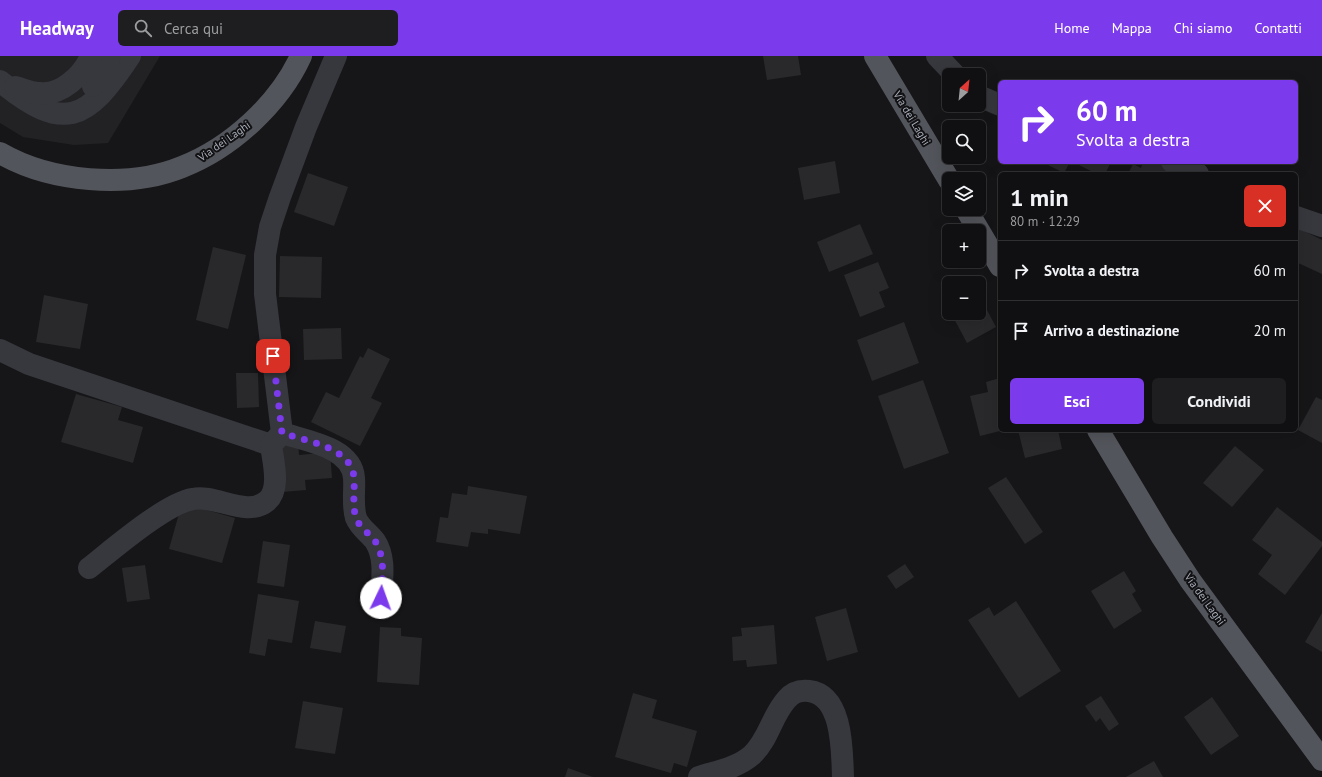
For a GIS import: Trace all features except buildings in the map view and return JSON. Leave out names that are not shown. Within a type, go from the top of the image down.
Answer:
[{"type":"main road","name":"Via dei Laghi","points":[[0,153],[31,168],[68,176],[132,179],[150,176],[181,167],[202,158],[259,116],[283,89],[301,56]]},
{"type":"main road","name":"Via dei Laghi","points":[[875,56],[944,172]]},
{"type":"main road","points":[[970,216],[998,263]]},
{"type":"main road","name":"Via dei Laghi","points":[[1099,432],[1162,537],[1190,580],[1322,760]]},
{"type":"street","points":[[0,80],[39,94],[50,93],[60,89],[80,74],[91,56]]},
{"type":"street","points":[[44,111],[56,109],[79,99],[101,76],[110,56]]},
{"type":"street","points":[[0,80],[44,111],[57,115],[67,114],[89,105],[107,90],[130,56]]},
{"type":"street","points":[[89,568],[164,512],[184,501],[207,498],[242,506],[258,505],[271,497],[274,490],[277,439],[265,294],[265,255],[270,227],[280,197],[309,120],[336,56]]},
{"type":"street","points":[[937,56],[948,68]]},
{"type":"street","points":[[986,99],[998,104]]},
{"type":"street","points":[[1176,164],[1194,172]]},
{"type":"street","points":[[1298,218],[1322,226]]},
{"type":"street","points":[[0,350],[29,364],[277,439],[339,453],[349,462],[354,478],[356,518],[364,530],[375,541],[381,553],[381,598]]},
{"type":"street","points":[[699,777],[735,766],[752,755],[761,745],[788,698],[796,692],[806,690],[822,695],[830,703],[836,713],[843,777]]},
{"type":"shaded area","points":[[0,56],[160,56],[108,143],[74,145],[23,137],[0,123]]},
{"type":"route","points":[[273,356],[282,433],[333,450],[349,462],[354,478],[354,504],[356,518],[359,524],[375,541],[381,553],[381,598]]}]
